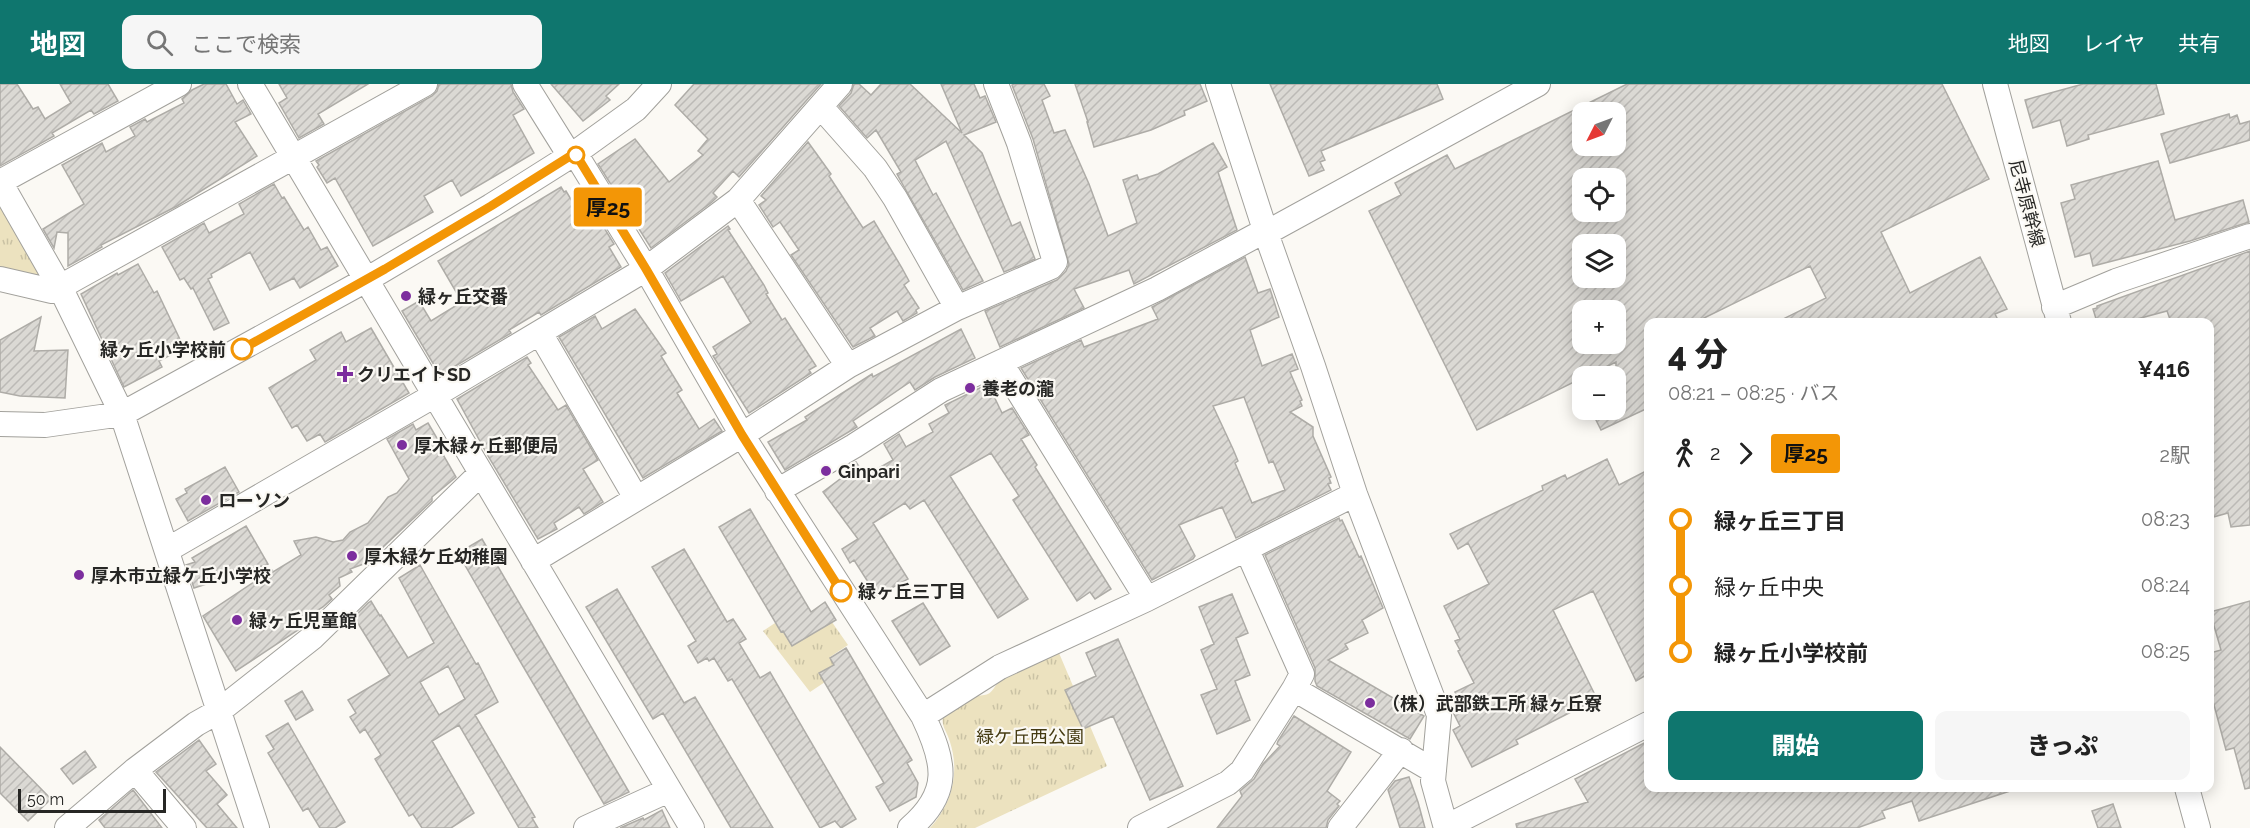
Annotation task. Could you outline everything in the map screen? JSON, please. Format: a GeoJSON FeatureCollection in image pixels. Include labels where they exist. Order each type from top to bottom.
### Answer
{"type":"FeatureCollection","features":[{"type":"Feature","properties":{"kind":"street"},"geometry":{"type":"LineString","coordinates":[[179,84],[0,182],[60,287],[122,414],[257,828]]}},
{"type":"Feature","properties":{"kind":"street"},"geometry":{"type":"LineString","coordinates":[[250,84],[692,828]]}},
{"type":"Feature","properties":{"kind":"street"},"geometry":{"type":"LineString","coordinates":[[0,279],[52,291],[425,84]]}},
{"type":"Feature","properties":{"kind":"street"},"geometry":{"type":"LineString","coordinates":[[525,84],[646,269],[742,435],[923,716],[936,743],[941,766],[941,784],[935,800],[924,816],[910,828]]}},
{"type":"Feature","properties":{"kind":"street"},"geometry":{"type":"LineString","coordinates":[[0,424],[45,425],[122,414],[366,280],[491,206],[572,154],[636,109],[659,84]]}},
{"type":"Feature","properties":{"kind":"street"},"geometry":{"type":"LineString","coordinates":[[167,550],[435,395],[646,269],[738,200],[840,84]]}},
{"type":"Feature","properties":{"kind":"street"},"geometry":{"type":"LineString","coordinates":[[533,561],[742,435],[848,366],[957,308],[1051,267],[1055,262],[1019,143],[996,84]]}},
{"type":"Feature","properties":{"kind":"street"},"geometry":{"type":"LineString","coordinates":[[1218,84],[1355,494],[1439,715],[1433,782],[1446,827],[1644,726]]}},
{"type":"Feature","properties":{"kind":"street"},"geometry":{"type":"LineString","coordinates":[[777,491],[854,446],[941,390],[1157,289],[1255,236],[1266,233],[1538,84]]}},
{"type":"Feature","properties":{"kind":"street","name":"尼寺原幹線"},"geometry":{"type":"LineString","coordinates":[[1995,84],[2056,315]]}},
{"type":"Feature","properties":{"kind":"street"},"geometry":{"type":"LineString","coordinates":[[821,107],[875,168],[895,198],[957,308]]}},
{"type":"Feature","properties":{"kind":"street"},"geometry":{"type":"LineString","coordinates":[[738,200],[848,366]]}},
{"type":"Feature","properties":{"kind":"street"},"geometry":{"type":"LineString","coordinates":[[2056,315],[2116,280],[2250,236]]}},
{"type":"Feature","properties":{"kind":"street"},"geometry":{"type":"LineString","coordinates":[[540,333],[636,498]]}},
{"type":"Feature","properties":{"kind":"street"},"geometry":{"type":"LineString","coordinates":[[1001,363],[1147,599]]}},
{"type":"Feature","properties":{"kind":"street"},"geometry":{"type":"LineString","coordinates":[[67,828],[135,770],[196,724],[219,711],[313,637],[482,473]]}},
{"type":"Feature","properties":{"kind":"street"},"geometry":{"type":"LineString","coordinates":[[923,716],[1000,667],[1147,599],[1355,494]]}},
{"type":"Feature","properties":{"kind":"street"},"geometry":{"type":"LineString","coordinates":[[1140,828],[1228,783],[1242,771],[1302,674],[1247,550]]}},
{"type":"Feature","properties":{"kind":"street"},"geometry":{"type":"LineString","coordinates":[[1294,689],[1434,771]]}},
{"type":"Feature","properties":{"kind":"street"},"geometry":{"type":"LineString","coordinates":[[1340,828],[1401,750]]}},
{"type":"Feature","properties":{"kind":"street"},"geometry":{"type":"LineString","coordinates":[[135,770],[184,828]]}},
{"type":"Feature","properties":{"kind":"street"},"geometry":{"type":"LineString","coordinates":[[586,828],[669,790]]}},
{"type":"Feature","properties":{"kind":"street"},"geometry":{"type":"LineString","coordinates":[[2188,792],[2198,828]]}},
{"type":"Feature","properties":{"kind":"green space"},"geometry":{"type":"Polygon","coordinates":[[[0,199],[45,277],[0,273],[0,199]]]}},
{"type":"Feature","properties":{"kind":"green space"},"geometry":{"type":"Polygon","coordinates":[[[827,615],[848,645],[830,657],[834,665],[820,675],[825,682],[810,692],[763,631],[775,623],[782,632],[798,623],[827,615]]]}},
{"type":"Feature","properties":{"kind":"green space","name":"緑ケ丘西公園"},"geometry":{"type":"Polygon","coordinates":[[[1059,653],[1107,766],[975,828],[930,828],[944,809],[954,777],[953,754],[943,716],[974,697],[990,693],[998,682],[1059,653]]]}},
{"type":"Feature","properties":{"kind":"building"},"geometry":{"type":"Polygon","coordinates":[[[0,84],[17,84],[33,109],[38,107],[45,119],[71,103],[60,84],[108,84],[118,101],[94,114],[91,110],[52,133],[54,136],[0,166],[0,84]]]}},
{"type":"Feature","properties":{"kind":"building"},"geometry":{"type":"Polygon","coordinates":[[[204,84],[226,84],[237,104],[243,100],[251,114],[235,122],[257,156],[177,206],[101,245],[102,247],[68,266],[68,233],[57,232],[54,248],[43,229],[84,204],[62,165],[102,143],[106,152],[135,136],[130,127],[145,119],[147,122],[184,103],[182,99],[192,90],[204,84]]]}},
{"type":"Feature","properties":{"kind":"building"},"geometry":{"type":"Polygon","coordinates":[[[279,84],[368,84],[318,114],[324,124],[299,138],[279,103],[287,98],[279,84]]]}},
{"type":"Feature","properties":{"kind":"building"},"geometry":{"type":"Polygon","coordinates":[[[439,84],[511,84],[513,92],[524,109],[513,115],[534,153],[461,196],[452,180],[424,196],[433,212],[373,246],[335,178],[327,183],[316,161],[432,96],[439,84]]]}},
{"type":"Feature","properties":{"kind":"building"},"geometry":{"type":"Polygon","coordinates":[[[551,84],[619,84],[606,96],[610,100],[583,121],[551,84]]]}},
{"type":"Feature","properties":{"kind":"building"},"geometry":{"type":"Polygon","coordinates":[[[694,84],[821,84],[739,177],[733,171],[713,193],[717,197],[712,202],[651,248],[598,164],[635,139],[669,182],[703,155],[698,151],[708,139],[675,105],[694,84]]]}},
{"type":"Feature","properties":{"kind":"building"},"geometry":{"type":"Polygon","coordinates":[[[854,84],[859,84],[871,95],[881,84],[910,84],[962,133],[941,84],[974,84],[980,98],[985,96],[996,122],[964,135],[982,153],[1012,226],[1020,222],[1035,259],[1004,272],[946,141],[915,160],[933,195],[936,193],[983,281],[963,290],[897,174],[901,172],[876,130],[867,138],[839,106],[851,93],[854,84]]]}},
{"type":"Feature","properties":{"kind":"building"},"geometry":{"type":"Polygon","coordinates":[[[1044,84],[1050,96],[1042,100],[1054,133],[1065,130],[1089,184],[1108,236],[1137,223],[1123,180],[1137,175],[1139,180],[1158,174],[1213,143],[1227,167],[1218,172],[1237,230],[1134,284],[1129,270],[1074,289],[1084,308],[1000,347],[985,311],[1057,280],[1069,264],[1033,139],[1012,85],[1044,84]]]}},
{"type":"Feature","properties":{"kind":"building"},"geometry":{"type":"Polygon","coordinates":[[[1075,84],[1200,84],[1207,101],[1184,111],[1185,115],[1151,130],[1094,147],[1075,84]]]}},
{"type":"Feature","properties":{"kind":"building"},"geometry":{"type":"Polygon","coordinates":[[[1270,84],[1437,84],[1443,99],[1321,151],[1325,160],[1320,162],[1324,170],[1309,176],[1270,84]]]}},
{"type":"Feature","properties":{"kind":"building"},"geometry":{"type":"Polygon","coordinates":[[[1627,84],[1942,84],[1989,179],[1881,232],[1910,293],[1980,257],[2007,309],[1995,314],[1997,318],[1785,318],[1826,298],[1810,266],[1704,318],[1644,318],[1644,410],[1626,418],[1626,366],[1616,366],[1616,362],[1608,366],[1572,366],[1572,383],[1477,430],[1369,211],[1401,195],[1395,183],[1447,155],[1455,169],[1572,111],[1572,156],[1626,156],[1626,102],[1591,102],[1627,84]]]}},
{"type":"Feature","properties":{"kind":"building"},"geometry":{"type":"Polygon","coordinates":[[[2083,84],[2156,84],[2164,114],[2088,135],[2089,139],[2067,146],[2060,120],[2033,128],[2025,100],[2083,84]]]}},
{"type":"Feature","properties":{"kind":"building"},"geometry":{"type":"Polygon","coordinates":[[[2229,114],[2230,118],[2237,115],[2240,124],[2250,121],[2250,140],[2170,163],[2161,134],[2229,114]]]}},
{"type":"Feature","properties":{"kind":"building"},"geometry":{"type":"Polygon","coordinates":[[[808,142],[831,174],[829,176],[863,228],[874,221],[909,281],[904,285],[919,308],[916,310],[917,313],[903,321],[897,311],[870,328],[875,336],[853,347],[791,255],[799,250],[780,222],[773,227],[759,205],[766,200],[761,196],[808,142]]]}},
{"type":"Feature","properties":{"kind":"building"},"geometry":{"type":"Polygon","coordinates":[[[2158,161],[2175,220],[2243,200],[2249,222],[2190,241],[2093,266],[2090,253],[2075,257],[2061,203],[2075,199],[2071,185],[2158,161]]]}},
{"type":"Feature","properties":{"kind":"building"},"geometry":{"type":"Polygon","coordinates":[[[274,184],[304,230],[308,227],[321,250],[327,247],[338,266],[300,288],[294,278],[270,290],[250,252],[211,274],[212,277],[208,279],[229,323],[214,330],[193,288],[191,289],[184,278],[180,280],[162,247],[204,223],[209,233],[244,214],[239,204],[274,184]]]}},
{"type":"Feature","properties":{"kind":"building"},"geometry":{"type":"Polygon","coordinates":[[[561,187],[564,192],[566,191],[588,228],[600,221],[614,244],[609,247],[621,267],[541,315],[539,312],[509,330],[511,333],[442,374],[436,364],[434,365],[402,311],[419,301],[431,321],[462,302],[438,261],[561,187]]]}},
{"type":"Feature","properties":{"kind":"building"},"geometry":{"type":"Polygon","coordinates":[[[728,226],[730,229],[728,230],[764,285],[768,293],[766,294],[782,320],[785,318],[816,366],[809,370],[811,373],[749,413],[713,356],[717,354],[713,347],[751,323],[723,276],[681,301],[665,273],[728,226]]]}},
{"type":"Feature","properties":{"kind":"building"},"geometry":{"type":"Polygon","coordinates":[[[2250,251],[2250,525],[2231,527],[2228,513],[2214,517],[2214,318],[2170,318],[2167,311],[2141,318],[2096,318],[2093,309],[2250,251]]]}},
{"type":"Feature","properties":{"kind":"building"},"geometry":{"type":"Polygon","coordinates":[[[1245,257],[1258,293],[1270,289],[1279,317],[1250,330],[1262,366],[1292,354],[1298,369],[1290,372],[1302,400],[1300,401],[1302,406],[1290,412],[1313,427],[1313,436],[1331,477],[1329,478],[1331,483],[1328,484],[1331,490],[1236,538],[1222,507],[1179,525],[1195,556],[1152,580],[1021,368],[1081,340],[1084,347],[1158,319],[1152,307],[1245,257]],[[1244,397],[1213,406],[1238,461],[1235,463],[1252,503],[1285,490],[1273,461],[1269,463],[1244,397]]]}},
{"type":"Feature","properties":{"kind":"building"},"geometry":{"type":"Polygon","coordinates":[[[138,264],[154,293],[157,291],[184,348],[159,361],[162,367],[124,387],[81,294],[117,273],[118,275],[138,264]]]}},
{"type":"Feature","properties":{"kind":"building"},"geometry":{"type":"Polygon","coordinates":[[[635,309],[666,353],[661,356],[682,390],[677,393],[699,429],[714,419],[722,431],[643,478],[559,337],[595,316],[602,329],[635,309]]]}},
{"type":"Feature","properties":{"kind":"building"},"geometry":{"type":"Polygon","coordinates":[[[41,317],[34,351],[68,350],[65,398],[20,396],[0,392],[0,340],[41,317]]]}},
{"type":"Feature","properties":{"kind":"building","name":"クリエイトSD"},"geometry":{"type":"Polygon","coordinates":[[[371,328],[409,393],[325,442],[320,434],[307,441],[297,425],[292,428],[269,388],[316,360],[310,350],[341,332],[346,342],[371,328]]]}},
{"type":"Feature","properties":{"kind":"building"},"geometry":{"type":"Polygon","coordinates":[[[961,329],[975,358],[935,377],[915,390],[910,382],[853,421],[857,427],[785,470],[768,442],[807,420],[805,417],[872,374],[873,377],[961,329]]]}},
{"type":"Feature","properties":{"kind":"building"},"geometry":{"type":"Polygon","coordinates":[[[527,357],[531,363],[528,365],[558,410],[566,405],[598,460],[583,469],[603,502],[584,514],[579,507],[554,523],[557,529],[538,539],[457,399],[527,357]]]}},
{"type":"Feature","properties":{"kind":"building"},"geometry":{"type":"Polygon","coordinates":[[[988,384],[1002,413],[1012,408],[1029,435],[1021,439],[1037,465],[1035,467],[1111,589],[1095,599],[1090,592],[1077,601],[1013,500],[1019,496],[991,453],[950,476],[1028,599],[998,618],[924,500],[910,509],[905,503],[873,523],[908,579],[877,596],[854,560],[850,563],[842,549],[858,539],[823,492],[844,476],[841,470],[856,462],[865,476],[893,460],[884,444],[899,434],[906,447],[933,432],[929,424],[949,413],[945,405],[988,384]]]}},
{"type":"Feature","properties":{"kind":"building"},"geometry":{"type":"Polygon","coordinates":[[[1596,420],[1622,420],[1601,430],[1596,420]]]}},
{"type":"Feature","properties":{"kind":"building"},"geometry":{"type":"Polygon","coordinates":[[[428,423],[456,477],[432,497],[432,501],[366,563],[350,569],[352,572],[339,578],[340,586],[329,595],[332,599],[298,622],[301,628],[236,671],[203,616],[272,570],[273,572],[301,555],[294,541],[316,537],[333,542],[343,540],[350,532],[368,523],[388,497],[397,493],[409,479],[387,439],[413,424],[416,430],[428,423]]]}},
{"type":"Feature","properties":{"kind":"building"},"geometry":{"type":"Polygon","coordinates":[[[1607,459],[1619,485],[1644,472],[1644,676],[1636,681],[1593,591],[1553,610],[1597,699],[1516,740],[1518,744],[1472,767],[1453,730],[1460,726],[1453,712],[1463,707],[1455,692],[1474,683],[1458,651],[1460,650],[1455,641],[1460,639],[1444,606],[1489,584],[1468,543],[1458,549],[1450,534],[1543,490],[1542,486],[1565,475],[1567,479],[1607,459]]]}},
{"type":"Feature","properties":{"kind":"building"},"geometry":{"type":"Polygon","coordinates":[[[225,467],[239,492],[188,521],[176,499],[187,493],[185,489],[225,467]]]}},
{"type":"Feature","properties":{"kind":"building"},"geometry":{"type":"Polygon","coordinates":[[[750,509],[811,612],[825,602],[836,620],[792,646],[783,631],[781,632],[719,527],[750,509]]]}},
{"type":"Feature","properties":{"kind":"building"},"geometry":{"type":"Polygon","coordinates":[[[1339,518],[1359,557],[1361,556],[1383,608],[1362,620],[1368,633],[1345,644],[1348,649],[1328,660],[1424,716],[1410,739],[1317,686],[1315,668],[1265,555],[1339,518]]]}},
{"type":"Feature","properties":{"kind":"building"},"geometry":{"type":"Polygon","coordinates":[[[246,526],[268,564],[194,588],[186,565],[195,562],[192,558],[246,526]]]}},
{"type":"Feature","properties":{"kind":"building"},"geometry":{"type":"Polygon","coordinates":[[[482,539],[629,792],[604,804],[517,656],[458,553],[482,539]]]}},
{"type":"Feature","properties":{"kind":"building"},"geometry":{"type":"Polygon","coordinates":[[[684,549],[727,622],[733,619],[746,639],[739,643],[760,678],[770,672],[856,819],[841,828],[835,821],[820,828],[732,679],[728,681],[714,658],[709,661],[707,658],[698,663],[688,646],[696,641],[652,567],[684,549]]]}},
{"type":"Feature","properties":{"kind":"building"},"geometry":{"type":"Polygon","coordinates":[[[420,565],[476,664],[478,663],[498,702],[475,715],[535,817],[532,818],[538,828],[519,828],[459,725],[432,741],[474,813],[451,828],[422,828],[413,814],[409,816],[375,759],[381,755],[365,729],[360,733],[350,717],[356,713],[348,700],[390,675],[354,617],[368,603],[371,601],[408,658],[434,643],[399,578],[420,565]],[[448,666],[420,682],[439,715],[465,699],[448,666]]]}},
{"type":"Feature","properties":{"kind":"building"},"geometry":{"type":"Polygon","coordinates":[[[617,589],[684,703],[695,697],[773,828],[731,828],[663,713],[653,719],[586,607],[617,589]]]}},
{"type":"Feature","properties":{"kind":"building"},"geometry":{"type":"Polygon","coordinates":[[[1232,594],[1248,633],[1236,638],[1250,675],[1235,681],[1250,720],[1217,734],[1201,695],[1217,689],[1201,650],[1214,644],[1199,607],[1232,594]]]}},
{"type":"Feature","properties":{"kind":"building"},"geometry":{"type":"Polygon","coordinates":[[[2250,601],[2250,788],[2245,789],[2234,748],[2226,750],[2214,705],[2214,652],[2221,650],[2214,626],[2214,611],[2250,601]]]}},
{"type":"Feature","properties":{"kind":"building"},"geometry":{"type":"Polygon","coordinates":[[[923,603],[950,646],[920,665],[892,621],[923,603]]]}},
{"type":"Feature","properties":{"kind":"building"},"geometry":{"type":"Polygon","coordinates":[[[1118,639],[1183,786],[1150,800],[1113,716],[1083,729],[1065,690],[1096,676],[1086,653],[1118,639]]]}},
{"type":"Feature","properties":{"kind":"building"},"geometry":{"type":"Polygon","coordinates":[[[846,648],[912,760],[907,763],[918,783],[916,797],[890,811],[876,787],[884,783],[819,673],[834,665],[830,658],[846,648]]]}},
{"type":"Feature","properties":{"kind":"building"},"geometry":{"type":"Polygon","coordinates":[[[302,691],[313,710],[296,720],[285,701],[302,691]]]}},
{"type":"Feature","properties":{"kind":"building"},"geometry":{"type":"Polygon","coordinates":[[[1294,716],[1351,752],[1327,791],[1340,801],[1337,804],[1339,806],[1328,820],[1326,828],[1217,828],[1242,796],[1240,791],[1254,779],[1263,764],[1280,746],[1277,744],[1278,741],[1294,716]]]}},
{"type":"Feature","properties":{"kind":"building"},"geometry":{"type":"Polygon","coordinates":[[[288,723],[345,822],[335,828],[320,828],[308,808],[303,811],[268,753],[274,749],[266,736],[288,723]]]}},
{"type":"Feature","properties":{"kind":"building"},"geometry":{"type":"Polygon","coordinates":[[[199,740],[216,764],[206,771],[227,795],[217,804],[237,828],[207,828],[156,772],[199,740]]]}},
{"type":"Feature","properties":{"kind":"building"},"geometry":{"type":"Polygon","coordinates":[[[1644,743],[1644,792],[2007,792],[1919,821],[1912,801],[1882,811],[1885,818],[1857,828],[1517,828],[1516,824],[1588,802],[1575,779],[1644,743]]]}},
{"type":"Feature","properties":{"kind":"building"},"geometry":{"type":"Polygon","coordinates":[[[0,747],[51,799],[28,821],[0,793],[0,747]]]}},
{"type":"Feature","properties":{"kind":"building"},"geometry":{"type":"Polygon","coordinates":[[[85,751],[96,767],[73,784],[61,769],[85,751]]]}},
{"type":"Feature","properties":{"kind":"building"},"geometry":{"type":"Polygon","coordinates":[[[1409,777],[1425,828],[1400,828],[1388,790],[1395,781],[1409,777]]]}},
{"type":"Feature","properties":{"kind":"building"},"geometry":{"type":"Polygon","coordinates":[[[133,790],[162,828],[105,828],[99,820],[133,790]]]}},
{"type":"Feature","properties":{"kind":"building"},"geometry":{"type":"Polygon","coordinates":[[[2113,804],[2121,828],[2098,828],[2092,811],[2113,804]]]}},
{"type":"Feature","properties":{"kind":"building"},"geometry":{"type":"Polygon","coordinates":[[[662,810],[670,828],[620,828],[643,818],[644,820],[662,810]]]}},
{"type":"Feature","properties":{"kind":"bus line","name":"厚25"},"geometry":{"type":"LineString","coordinates":[[242,349],[385,269],[575,153],[646,269],[742,435],[841,591]]}},
{"type":"Feature","properties":{"kind":"place","name":"緑ヶ丘交番"},"geometry":{"type":"Point","coordinates":[406,296]}},
{"type":"Feature","properties":{"kind":"place","name":"緑ヶ丘小学校前"},"geometry":{"type":"Point","coordinates":[242,349]}},
{"type":"Feature","properties":{"kind":"place","name":"クリエイトSD"},"geometry":{"type":"Point","coordinates":[345,374]}},
{"type":"Feature","properties":{"kind":"place","name":"養老の瀧"},"geometry":{"type":"Point","coordinates":[970,388]}},
{"type":"Feature","properties":{"kind":"place","name":"厚木緑ヶ丘郵便局"},"geometry":{"type":"Point","coordinates":[402,445]}},
{"type":"Feature","properties":{"kind":"place","name":"Ginpari"},"geometry":{"type":"Point","coordinates":[826,471]}},
{"type":"Feature","properties":{"kind":"place","name":"ローソン"},"geometry":{"type":"Point","coordinates":[206,500]}},
{"type":"Feature","properties":{"kind":"place","name":"厚木緑ケ丘幼稚園"},"geometry":{"type":"Point","coordinates":[352,556]}},
{"type":"Feature","properties":{"kind":"place","name":"厚木市立緑ケ丘小学校"},"geometry":{"type":"Point","coordinates":[79,575]}},
{"type":"Feature","properties":{"kind":"place","name":"緑ヶ丘三丁目"},"geometry":{"type":"Point","coordinates":[841,591]}},
{"type":"Feature","properties":{"kind":"place","name":"緑ヶ丘児童館"},"geometry":{"type":"Point","coordinates":[237,620]}},
{"type":"Feature","properties":{"kind":"place","name":"（株）武部鉄工所 緑ヶ丘寮"},"geometry":{"type":"Point","coordinates":[1370,703]}}]}
